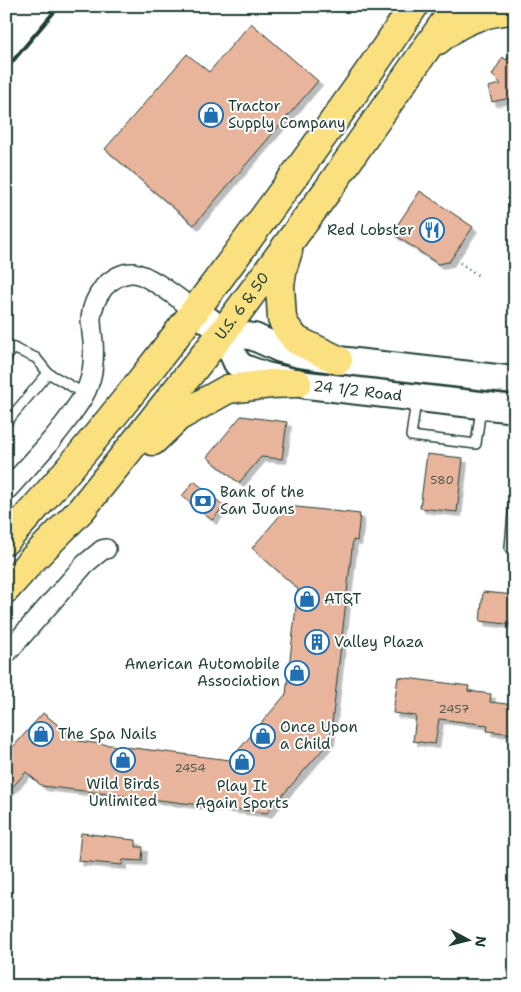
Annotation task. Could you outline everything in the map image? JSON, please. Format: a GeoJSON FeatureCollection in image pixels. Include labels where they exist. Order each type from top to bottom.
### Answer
{"type":"FeatureCollection","features":[{"type":"Feature","properties":{"kind":"highway"},"geometry":{"type":"LineString","coordinates":[[6,540],[110,420],[196,311],[374,66],[414,6]]}},
{"type":"Feature","properties":{"kind":"highway","name":"U.S. 6 & 50"},"geometry":{"type":"LineString","coordinates":[[6,589],[80,510],[223,332],[327,191],[456,6]]}},
{"type":"Feature","properties":{"kind":"highway"},"geometry":{"type":"LineString","coordinates":[[420,59],[442,36],[462,23],[482,15],[515,10]]}},
{"type":"Feature","properties":{"kind":"highway"},"geometry":{"type":"LineString","coordinates":[[292,237],[283,267],[280,286],[282,319],[296,340],[338,360]]}},
{"type":"Feature","properties":{"kind":"highway"},"geometry":{"type":"LineString","coordinates":[[80,510],[108,494],[159,435],[178,417],[228,389],[297,383]]}},
{"type":"Feature","properties":{"kind":"highway"},"geometry":{"type":"LineString","coordinates":[[6,556],[26,518]]}},
{"type":"Feature","properties":{"kind":"main road","name":"24 1/2 Road"},"geometry":{"type":"LineString","coordinates":[[196,311],[223,332],[237,363],[244,368],[266,376],[297,383],[515,410]]}},
{"type":"Feature","properties":{"kind":"main road","name":"24 1/2 Road"},"geometry":{"type":"LineString","coordinates":[[223,332],[254,337],[281,349],[299,354],[515,380]]}},
{"type":"Feature","properties":{"kind":"street"},"geometry":{"type":"LineString","coordinates":[[6,491],[62,429],[85,394],[93,365],[94,353],[91,316],[96,299],[110,282],[127,274],[136,274],[156,283],[196,311]]}},
{"type":"Feature","properties":{"kind":"street"},"geometry":{"type":"LineString","coordinates":[[6,654],[85,564],[102,550],[106,549]]}},
{"type":"Feature","properties":{"kind":"lane"},"geometry":{"type":"LineString","coordinates":[[6,358],[10,347],[36,358],[48,373],[85,394]]}},
{"type":"Feature","properties":{"kind":"lane"},"geometry":{"type":"LineString","coordinates":[[6,423],[48,373]]}},
{"type":"Feature","properties":{"kind":"lane"},"geometry":{"type":"LineString","coordinates":[[416,398],[411,436],[476,444],[481,405]]}},
{"type":"Feature","properties":{"kind":"lane"},"geometry":{"type":"LineString","coordinates":[[515,490],[513,548],[515,558]]}},
{"type":"Feature","properties":{"kind":"path"},"geometry":{"type":"LineString","coordinates":[[460,263],[479,276]]}},
{"type":"Feature","properties":{"kind":"building","name":"Tractor Supply Company"},"geometry":{"type":"Polygon","coordinates":[[[251,23],[318,81],[194,225],[105,149],[187,54],[209,72],[251,23]]]}},
{"type":"Feature","properties":{"kind":"building"},"geometry":{"type":"Polygon","coordinates":[[[515,47],[515,98],[492,102],[488,87],[501,84],[492,75],[503,57],[506,60],[515,47]]]}},
{"type":"Feature","properties":{"kind":"building","name":"Red Lobster"},"geometry":{"type":"Polygon","coordinates":[[[420,191],[473,227],[449,262],[438,264],[392,233],[420,191]]]}},
{"type":"Feature","properties":{"kind":"building"},"geometry":{"type":"Polygon","coordinates":[[[241,416],[287,422],[282,459],[261,457],[239,483],[207,457],[241,416]]]}},
{"type":"Feature","properties":{"kind":"building"},"geometry":{"type":"Polygon","coordinates":[[[427,454],[463,458],[457,512],[420,508],[427,454]]]}},
{"type":"Feature","properties":{"kind":"building"},"geometry":{"type":"Polygon","coordinates":[[[194,481],[224,506],[212,520],[182,496],[194,481]]]}},
{"type":"Feature","properties":{"kind":"building","name":"Valley Plaza"},"geometry":{"type":"Polygon","coordinates":[[[288,506],[360,514],[357,541],[353,540],[330,741],[267,813],[42,786],[26,772],[6,794],[6,755],[43,713],[78,741],[230,760],[286,694],[298,589],[252,548],[288,506]]]}},
{"type":"Feature","properties":{"kind":"building"},"geometry":{"type":"Polygon","coordinates":[[[483,592],[515,595],[515,625],[480,621],[483,592]]]}},
{"type":"Feature","properties":{"kind":"building"},"geometry":{"type":"Polygon","coordinates":[[[398,677],[469,686],[468,691],[491,694],[490,702],[515,705],[515,734],[487,731],[488,725],[439,719],[435,744],[413,741],[416,716],[393,713],[398,677]]]}},
{"type":"Feature","properties":{"kind":"building"},"geometry":{"type":"Polygon","coordinates":[[[81,833],[136,840],[136,847],[143,847],[142,861],[123,860],[122,865],[78,861],[81,833]]]}},
{"type":"Feature","properties":{"kind":"railway"},"geometry":{"type":"LineString","coordinates":[[6,69],[59,6]]}},
{"type":"Feature","properties":{"kind":"place","name":"Tractor Supply Company"},"geometry":{"type":"Point","coordinates":[211,115]}},
{"type":"Feature","properties":{"kind":"place","name":"Red Lobster"},"geometry":{"type":"Point","coordinates":[432,230]}},
{"type":"Feature","properties":{"kind":"place","name":"Bank of the San Juans"},"geometry":{"type":"Point","coordinates":[203,501]}},
{"type":"Feature","properties":{"kind":"place","name":"AT&T"},"geometry":{"type":"Point","coordinates":[307,599]}},
{"type":"Feature","properties":{"kind":"place","name":"Valley Plaza"},"geometry":{"type":"Point","coordinates":[317,642]}},
{"type":"Feature","properties":{"kind":"place","name":"American Automobile Association"},"geometry":{"type":"Point","coordinates":[297,673]}},
{"type":"Feature","properties":{"kind":"place","name":"The Spa Nails"},"geometry":{"type":"Point","coordinates":[41,734]}},
{"type":"Feature","properties":{"kind":"place","name":"Once Upon a Child"},"geometry":{"type":"Point","coordinates":[263,736]}},
{"type":"Feature","properties":{"kind":"place","name":"Wild Birds Unlimited"},"geometry":{"type":"Point","coordinates":[123,760]}},
{"type":"Feature","properties":{"kind":"place","name":"Play It Again Sports"},"geometry":{"type":"Point","coordinates":[242,762]}}]}
